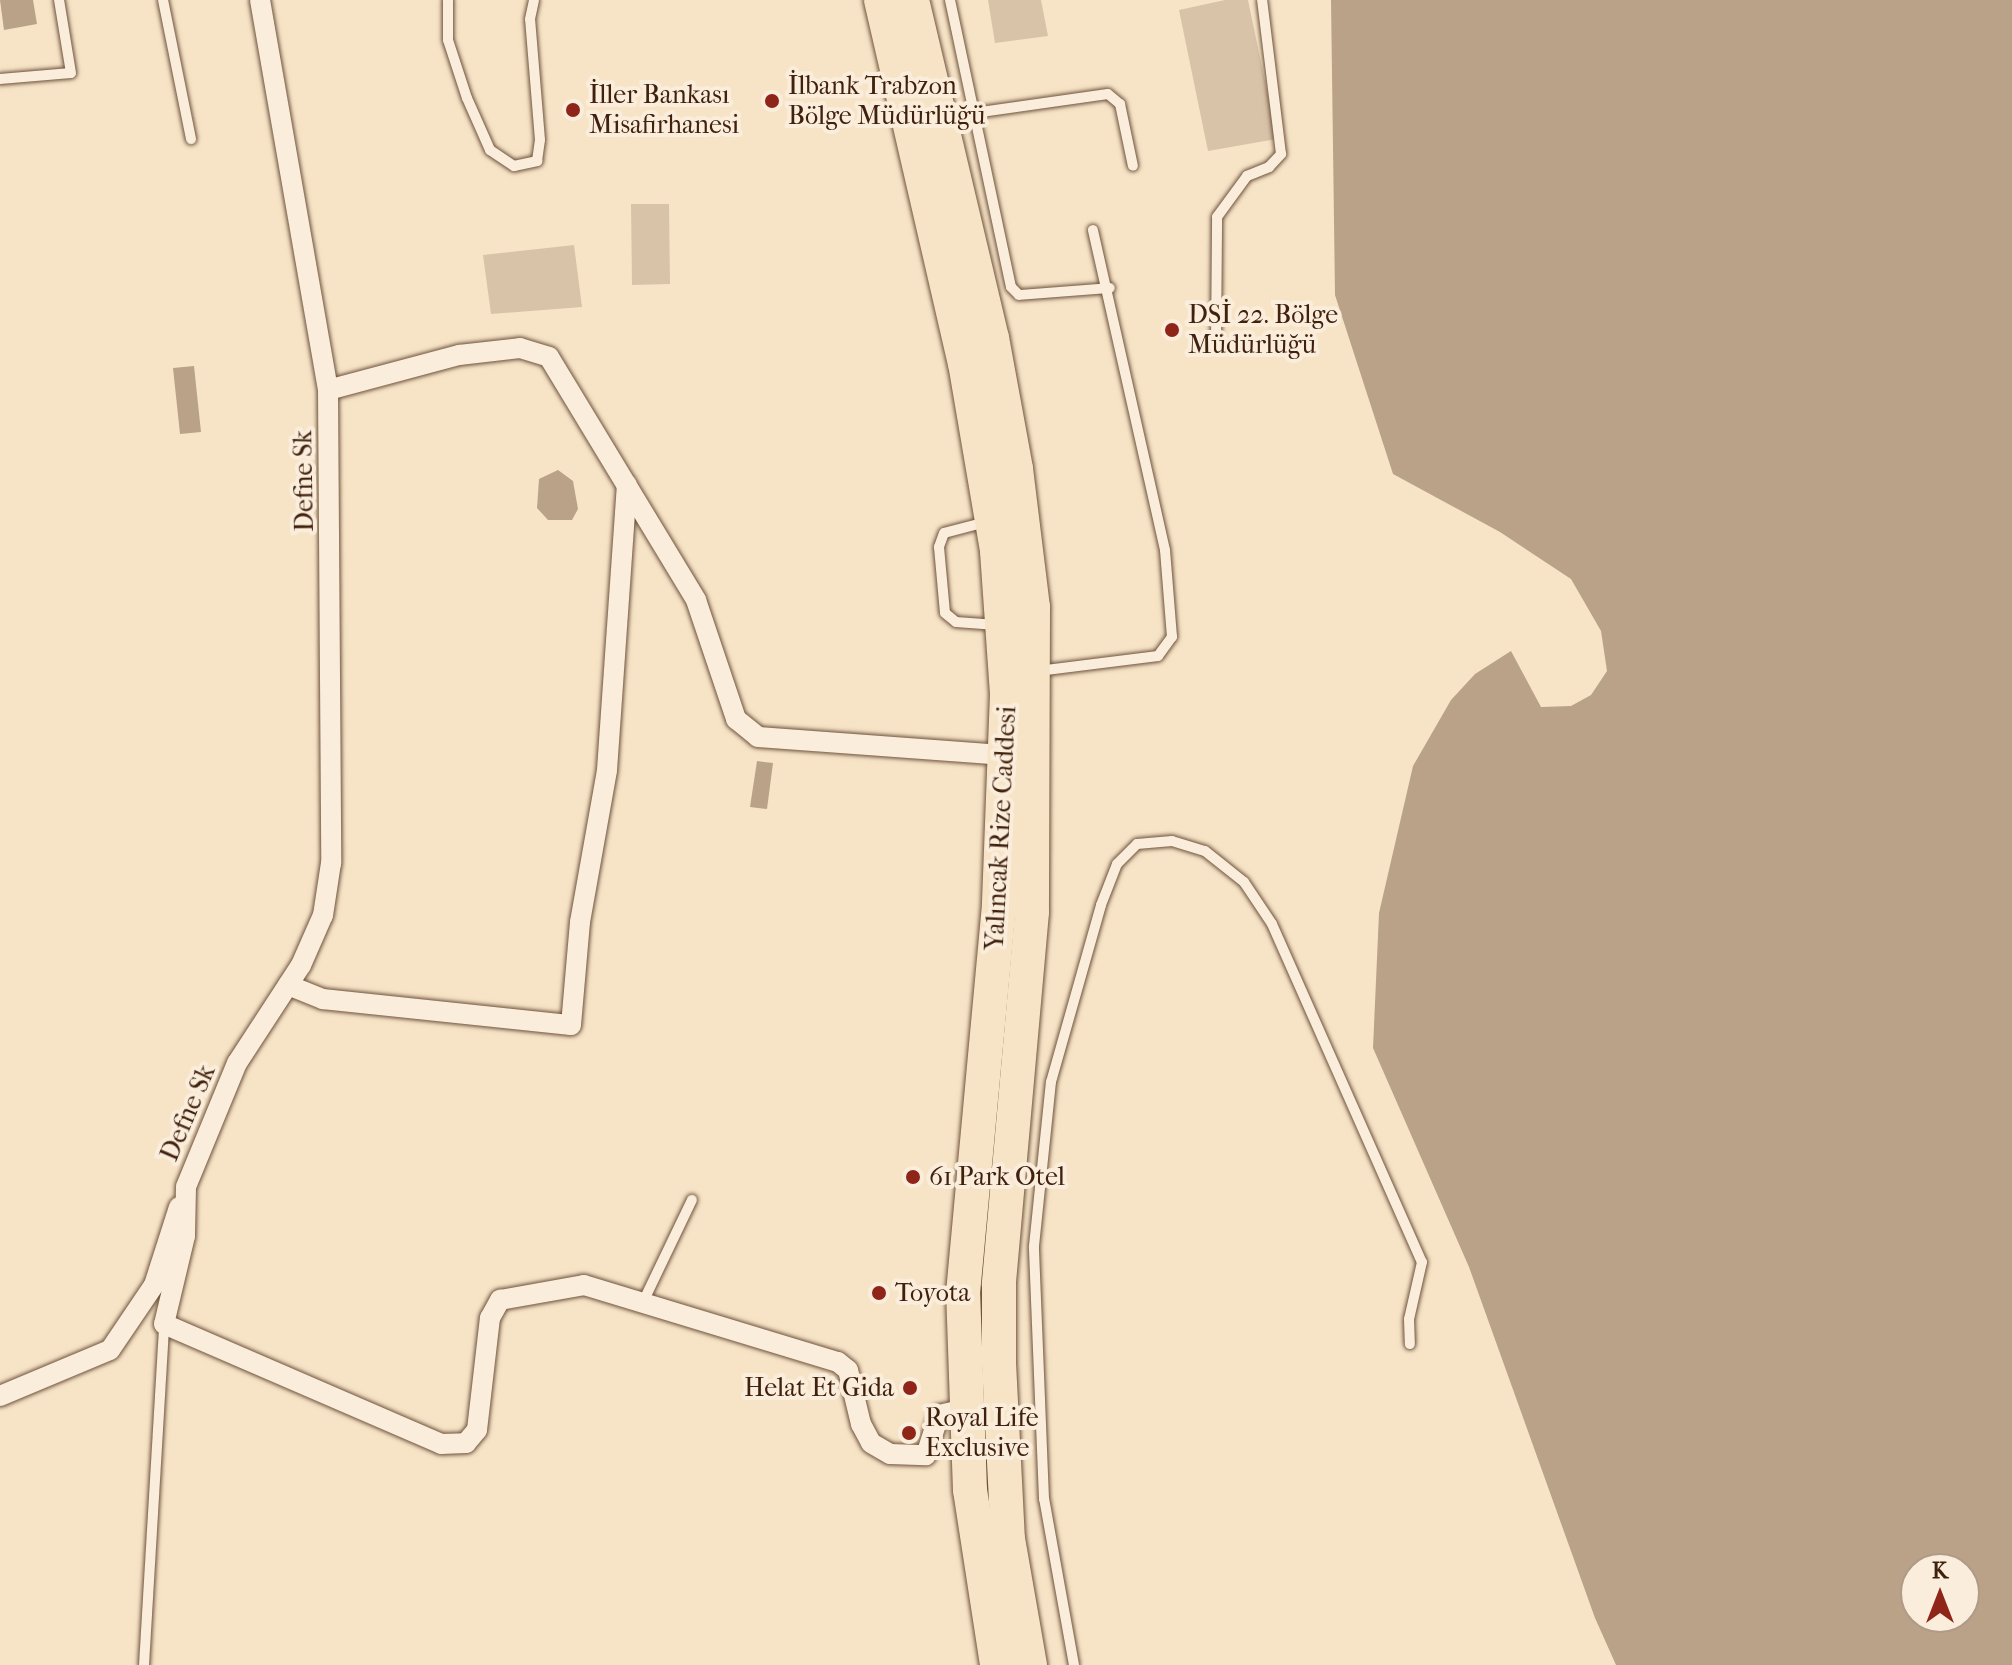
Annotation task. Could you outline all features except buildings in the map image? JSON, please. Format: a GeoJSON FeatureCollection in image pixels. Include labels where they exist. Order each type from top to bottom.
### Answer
{"type":"FeatureCollection","features":[{"type":"Feature","properties":{"kind":"highway","name":"Yalıncak Rize Caddesi"},"geometry":{"type":"LineString","coordinates":[[881,0],[965,363],[992,520],[1002,625],[1005,755],[999,905],[963,1290],[964,1409],[997,1665]]}},
{"type":"Feature","properties":{"kind":"highway","name":"Yalıncak Rize Caddesi"},"geometry":{"type":"LineString","coordinates":[[912,0],[1013,454],[1033,607],[1036,671],[1032,912],[999,1285],[999,1363],[1008,1539],[1030,1665]]}},
{"type":"Feature","properties":{"kind":"street","name":"Defne Sk"},"geometry":{"type":"LineString","coordinates":[[164,1324],[185,1236],[186,1187],[237,1063],[288,985],[323,915],[331,863],[328,390],[260,0]]}},
{"type":"Feature","properties":{"kind":"street"},"geometry":{"type":"LineString","coordinates":[[328,390],[459,355],[536,351],[549,357],[566,380],[696,600],[736,719],[758,737],[1005,755]]}},
{"type":"Feature","properties":{"kind":"street"},"geometry":{"type":"LineString","coordinates":[[288,985],[323,999],[571,1025],[580,922],[607,770],[627,485]]}},
{"type":"Feature","properties":{"kind":"street"},"geometry":{"type":"LineString","coordinates":[[0,1396],[110,1350],[154,1285],[186,1187]]}},
{"type":"Feature","properties":{"kind":"street"},"geometry":{"type":"LineString","coordinates":[[164,1324],[441,1444],[460,1445],[477,1430],[490,1318],[500,1300],[584,1285],[644,1300],[838,1362],[848,1370],[861,1424],[871,1443],[890,1454],[926,1455],[939,1415],[964,1409]]}},
{"type":"Feature","properties":{"kind":"lane"},"geometry":{"type":"LineString","coordinates":[[0,79],[71,73],[59,0]]}},
{"type":"Feature","properties":{"kind":"lane"},"geometry":{"type":"LineString","coordinates":[[163,0],[191,139]]}},
{"type":"Feature","properties":{"kind":"lane"},"geometry":{"type":"LineString","coordinates":[[448,0],[448,40],[467,98],[490,150],[514,166],[537,161],[540,140],[530,19],[534,0]]}},
{"type":"Feature","properties":{"kind":"lane"},"geometry":{"type":"LineString","coordinates":[[950,0],[1014,291],[1110,288]]}},
{"type":"Feature","properties":{"kind":"lane"},"geometry":{"type":"LineString","coordinates":[[1216,342],[1213,235],[1221,205],[1247,176],[1269,167],[1281,154],[1262,0]]}},
{"type":"Feature","properties":{"kind":"lane"},"geometry":{"type":"LineString","coordinates":[[974,113],[1108,94],[1120,104],[1133,166]]}},
{"type":"Feature","properties":{"kind":"lane"},"geometry":{"type":"LineString","coordinates":[[1036,671],[1158,656],[1172,637],[1165,550],[1110,288],[1093,230]]}},
{"type":"Feature","properties":{"kind":"lane"},"geometry":{"type":"LineString","coordinates":[[992,520],[944,533],[939,547],[945,613],[956,622],[1002,625]]}},
{"type":"Feature","properties":{"kind":"lane"},"geometry":{"type":"LineString","coordinates":[[1074,1665],[1044,1499],[1034,1246],[1051,1082],[1101,905],[1123,853],[1137,844],[1172,841],[1205,851],[1244,882],[1272,924],[1422,1262],[1409,1319],[1410,1344]]}},
{"type":"Feature","properties":{"kind":"lane"},"geometry":{"type":"LineString","coordinates":[[644,1300],[692,1200]]}},
{"type":"Feature","properties":{"kind":"lane"},"geometry":{"type":"LineString","coordinates":[[144,1665],[164,1324]]}},
{"type":"Feature","properties":{"kind":"shaded area"},"geometry":{"type":"Polygon","coordinates":[[[0,0],[33,0],[37,24],[4,30],[0,0]]]}},
{"type":"Feature","properties":{"kind":"shaded area"},"geometry":{"type":"Polygon","coordinates":[[[988,0],[1041,0],[1048,36],[995,43],[988,0]]]}},
{"type":"Feature","properties":{"kind":"shaded area"},"geometry":{"type":"Polygon","coordinates":[[[1225,0],[1248,0],[1277,139],[1208,151],[1179,10],[1225,0]]]}},
{"type":"Feature","properties":{"kind":"shaded area"},"geometry":{"type":"Polygon","coordinates":[[[1331,0],[2012,0],[2012,1665],[1616,1665],[1595,1618],[1469,1267],[1373,1048],[1379,913],[1413,766],[1451,700],[1475,674],[1511,651],[1541,707],[1571,706],[1591,695],[1607,671],[1601,631],[1571,579],[1500,532],[1393,474],[1335,295],[1331,0]]]}},
{"type":"Feature","properties":{"kind":"shaded area"},"geometry":{"type":"Polygon","coordinates":[[[631,204],[669,204],[670,284],[632,285],[631,204]]]}},
{"type":"Feature","properties":{"kind":"shaded area"},"geometry":{"type":"Polygon","coordinates":[[[574,245],[582,307],[491,314],[483,255],[574,245]]]}},
{"type":"Feature","properties":{"kind":"shaded area"},"geometry":{"type":"Polygon","coordinates":[[[194,366],[201,432],[180,434],[173,368],[194,366]]]}},
{"type":"Feature","properties":{"kind":"shaded area"},"geometry":{"type":"Polygon","coordinates":[[[558,470],[573,481],[578,509],[572,520],[548,520],[537,508],[539,479],[558,470]]]}},
{"type":"Feature","properties":{"kind":"shaded area"},"geometry":{"type":"Polygon","coordinates":[[[757,761],[773,763],[767,809],[750,807],[757,761]]]}},
{"type":"Feature","properties":{"kind":"place","name":"İlbank Trabzon Bölge Müdürlüğü"},"geometry":{"type":"Point","coordinates":[772,101]}},
{"type":"Feature","properties":{"kind":"place","name":"İller Bankası Misafirhanesi"},"geometry":{"type":"Point","coordinates":[573,110]}},
{"type":"Feature","properties":{"kind":"place","name":"DSİ 22. Bölge Müdürlüğü"},"geometry":{"type":"Point","coordinates":[1172,330]}},
{"type":"Feature","properties":{"kind":"place","name":"61 Park Otel"},"geometry":{"type":"Point","coordinates":[913,1177]}},
{"type":"Feature","properties":{"kind":"place","name":"Toyota"},"geometry":{"type":"Point","coordinates":[879,1293]}},
{"type":"Feature","properties":{"kind":"place","name":"Helat Et Gida"},"geometry":{"type":"Point","coordinates":[910,1388]}},
{"type":"Feature","properties":{"kind":"place","name":"Royal Life Exclusive"},"geometry":{"type":"Point","coordinates":[909,1433]}}]}
